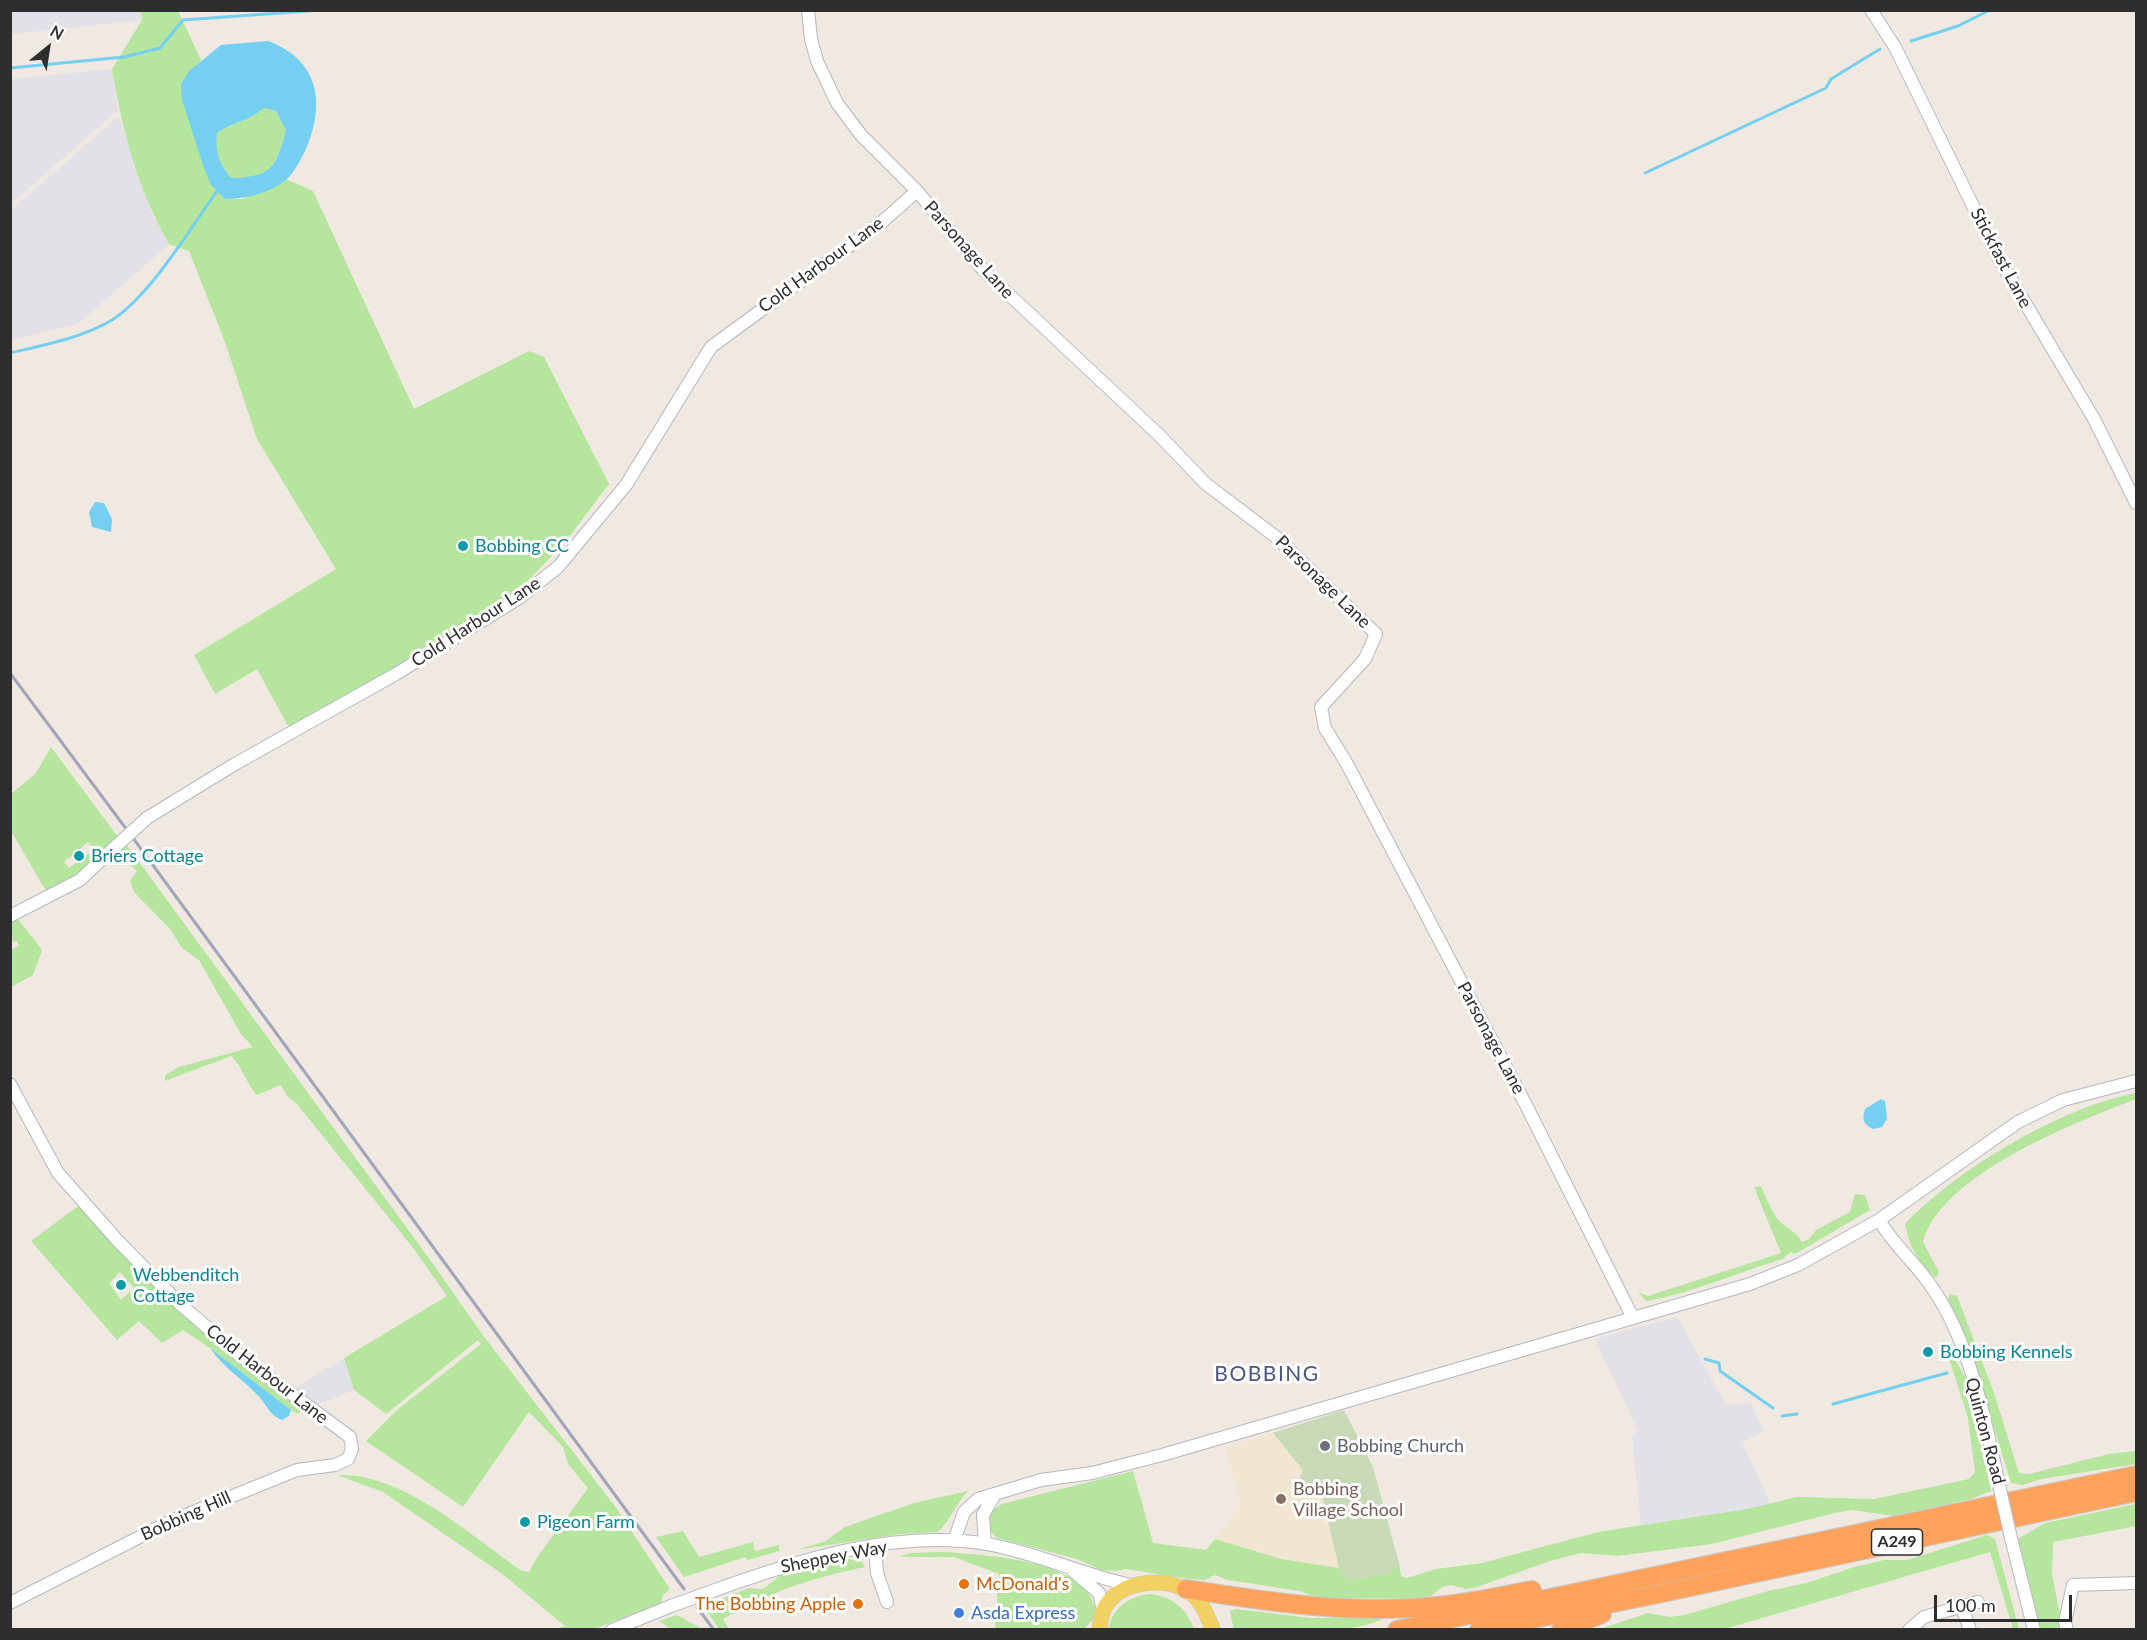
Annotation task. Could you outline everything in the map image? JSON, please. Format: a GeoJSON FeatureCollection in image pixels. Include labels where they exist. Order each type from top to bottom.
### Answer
{"type":"FeatureCollection","features":[{"type":"Feature","properties":{"kind":"highway","name":"A249"},"geometry":{"type":"LineString","coordinates":[[1396,1629],[2136,1475]]}},
{"type":"Feature","properties":{"kind":"highway","name":"A249"},"geometry":{"type":"LineString","coordinates":[[1479,1629],[1658,1594],[2136,1491]]}},
{"type":"Feature","properties":{"kind":"highway"},"geometry":{"type":"LineString","coordinates":[[1186,1589],[1280,1603],[1326,1607],[1437,1606],[1621,1575],[1661,1575]]}},
{"type":"Feature","properties":{"kind":"highway"},"geometry":{"type":"LineString","coordinates":[[1560,1629],[1658,1594]]}},
{"type":"Feature","properties":{"kind":"main road"},"geometry":{"type":"LineString","coordinates":[[1099,1629],[1103,1611],[1115,1596],[1135,1586],[1161,1582],[1186,1589],[1198,1600],[1213,1629]]}},
{"type":"Feature","properties":{"kind":"street","name":"Parsonage Lane"},"geometry":{"type":"LineString","coordinates":[[808,10],[811,39],[817,62],[837,103],[874,149],[917,192],[985,272],[1159,435],[1206,483],[1276,537],[1376,634],[1365,659],[1322,707],[1325,728],[1347,764],[1527,1107],[1634,1318]]}},
{"type":"Feature","properties":{"kind":"street","name":"Stickfast Lane"},"geometry":{"type":"LineString","coordinates":[[1871,10],[1895,47],[1998,259],[2094,419],[2136,503]]}},
{"type":"Feature","properties":{"kind":"street","name":"Cold Harbour Lane"},"geometry":{"type":"LineString","coordinates":[[10,916],[80,880],[147,818],[235,764],[396,674],[519,598],[558,567],[626,485],[711,347],[882,222],[917,192]]}},
{"type":"Feature","properties":{"kind":"street"},"geometry":{"type":"LineString","coordinates":[[954,1541],[964,1512],[978,1499],[1041,1480],[1092,1473],[1162,1455],[1750,1284],[1798,1265],[1879,1220],[2018,1122],[2063,1100],[2136,1082]]}},
{"type":"Feature","properties":{"kind":"street","name":"Cold Harbour Lane"},"geometry":{"type":"LineString","coordinates":[[10,1084],[58,1173],[118,1241],[180,1304],[239,1355],[350,1437]]}},
{"type":"Feature","properties":{"kind":"street","name":"Quinton Road"},"geometry":{"type":"LineString","coordinates":[[1879,1220],[1888,1237],[1935,1290],[1952,1324],[1980,1404],[2019,1579],[2034,1629]]}},
{"type":"Feature","properties":{"kind":"street","name":"Bobbing Hill"},"geometry":{"type":"LineString","coordinates":[[10,1603],[171,1521],[297,1470],[335,1465],[348,1459],[352,1449],[350,1437]]}},
{"type":"Feature","properties":{"kind":"street"},"geometry":{"type":"LineString","coordinates":[[985,1544],[983,1515],[996,1494]]}},
{"type":"Feature","properties":{"kind":"street","name":"Sheppey Way"},"geometry":{"type":"LineString","coordinates":[[612,1629],[779,1566],[875,1546],[954,1541],[985,1544],[1064,1564],[1110,1581],[1135,1586]]}},
{"type":"Feature","properties":{"kind":"street"},"geometry":{"type":"LineString","coordinates":[[875,1546],[877,1573],[887,1602]]}},
{"type":"Feature","properties":{"kind":"street","name":"Sheppey Way"},"geometry":{"type":"LineString","coordinates":[[1064,1564],[1099,1593],[1103,1611]]}},
{"type":"Feature","properties":{"kind":"street"},"geometry":{"type":"LineString","coordinates":[[2067,1629],[2065,1622],[2073,1585],[2136,1583]]}},
{"type":"Feature","properties":{"kind":"street"},"geometry":{"type":"LineString","coordinates":[[1909,1629],[1924,1617],[1978,1602]]}},
{"type":"Feature","properties":{"kind":"street"},"geometry":{"type":"LineString","coordinates":[[1962,1607],[1970,1629]]}},
{"type":"Feature","properties":{"kind":"shaded area"},"geometry":{"type":"Polygon","coordinates":[[[10,11],[141,11],[142,20],[11,34],[10,11]]]}},
{"type":"Feature","properties":{"kind":"shaded area"},"geometry":{"type":"Polygon","coordinates":[[[112,69],[118,110],[11,204],[11,79],[112,69]]]}},
{"type":"Feature","properties":{"kind":"shaded area"},"geometry":{"type":"Polygon","coordinates":[[[119,116],[152,214],[169,244],[79,323],[11,340],[10,211],[119,116]]]}},
{"type":"Feature","properties":{"kind":"shaded area"},"geometry":{"type":"Polygon","coordinates":[[[1677,1317],[1726,1405],[1750,1402],[1764,1431],[1742,1442],[1771,1505],[1641,1526],[1632,1435],[1638,1431],[1595,1339],[1677,1317]]]}},
{"type":"Feature","properties":{"kind":"shaded area"},"geometry":{"type":"Polygon","coordinates":[[[344,1358],[354,1390],[313,1406],[291,1391],[344,1358]]]}},
{"type":"Feature","properties":{"kind":"shaded area","name":"Bobbing Village School"},"geometry":{"type":"Polygon","coordinates":[[[1273,1433],[1303,1470],[1320,1485],[1339,1568],[1281,1559],[1215,1539],[1241,1505],[1225,1447],[1273,1433]]]}},
{"type":"Feature","properties":{"kind":"green space"},"geometry":{"type":"Polygon","coordinates":[[[141,11],[178,11],[201,60],[181,84],[211,185],[226,199],[242,199],[286,179],[313,191],[414,409],[529,351],[544,357],[609,484],[566,541],[515,594],[470,619],[395,670],[289,728],[257,669],[215,694],[194,655],[336,569],[257,439],[225,342],[189,251],[169,244],[140,181],[126,137],[112,69],[142,20],[141,11]]]}},
{"type":"Feature","properties":{"kind":"green space"},"geometry":{"type":"Polygon","coordinates":[[[264,108],[276,111],[286,130],[275,162],[264,172],[231,178],[219,157],[217,133],[253,116],[264,108]]]}},
{"type":"Feature","properties":{"kind":"green space"},"geometry":{"type":"Polygon","coordinates":[[[51,747],[118,837],[78,875],[47,893],[11,831],[10,795],[36,773],[51,747]],[[88,842],[64,862],[69,868],[91,852],[89,849],[92,847],[88,842]]]}},
{"type":"Feature","properties":{"kind":"green space"},"geometry":{"type":"Polygon","coordinates":[[[126,844],[482,1334],[614,1505],[670,1589],[663,1595],[661,1603],[594,1629],[556,1629],[565,1626],[501,1573],[383,1492],[337,1475],[361,1477],[386,1484],[410,1495],[458,1524],[522,1571],[529,1572],[538,1556],[588,1488],[568,1464],[563,1447],[529,1412],[463,1507],[366,1441],[397,1410],[481,1344],[478,1340],[386,1414],[354,1390],[344,1358],[447,1296],[414,1249],[296,1103],[287,1096],[281,1085],[257,1095],[231,1056],[165,1081],[165,1075],[179,1067],[253,1047],[241,1034],[199,960],[182,948],[170,929],[134,892],[130,881],[137,871],[121,856],[112,864],[106,862],[126,844]]]}},
{"type":"Feature","properties":{"kind":"green space"},"geometry":{"type":"Polygon","coordinates":[[[18,919],[42,950],[33,975],[11,987],[11,950],[19,946],[17,941],[13,942],[11,922],[18,919]]]}},
{"type":"Feature","properties":{"kind":"green space"},"geometry":{"type":"Polygon","coordinates":[[[2136,1093],[2136,1099],[2047,1137],[1982,1173],[1955,1195],[1935,1218],[1923,1242],[1939,1272],[1936,1278],[1919,1260],[1909,1240],[1905,1224],[1952,1182],[2012,1143],[2044,1126],[2107,1100],[2136,1093]]]}},
{"type":"Feature","properties":{"kind":"green space"},"geometry":{"type":"Polygon","coordinates":[[[1761,1186],[1778,1220],[1802,1242],[1809,1239],[1816,1230],[1850,1212],[1855,1194],[1865,1195],[1870,1210],[1795,1254],[1790,1252],[1783,1259],[1698,1288],[1646,1301],[1638,1292],[1648,1296],[1781,1253],[1754,1187],[1761,1186]]]}},
{"type":"Feature","properties":{"kind":"green space"},"geometry":{"type":"Polygon","coordinates":[[[81,1204],[165,1295],[306,1409],[297,1414],[183,1330],[162,1343],[139,1321],[117,1340],[31,1241],[81,1204]],[[120,1272],[109,1283],[121,1300],[134,1288],[120,1272]]]}},
{"type":"Feature","properties":{"kind":"green space"},"geometry":{"type":"Polygon","coordinates":[[[1950,1294],[1957,1296],[1993,1390],[2019,1473],[2029,1474],[2109,1454],[2136,1451],[2136,1464],[2041,1479],[2023,1485],[2011,1483],[1972,1357],[1948,1300],[1950,1294]]]}},
{"type":"Feature","properties":{"kind":"green space"},"geometry":{"type":"Polygon","coordinates":[[[1943,1339],[1968,1382],[1991,1491],[1971,1499],[1894,1516],[1852,1510],[1712,1544],[1617,1556],[1581,1553],[1550,1561],[1477,1587],[1466,1589],[1451,1585],[1442,1587],[1431,1596],[1418,1599],[1316,1598],[1300,1591],[1228,1580],[1215,1575],[1205,1580],[1126,1569],[1101,1570],[1077,1559],[997,1538],[989,1530],[988,1513],[1002,1504],[1133,1471],[1153,1543],[1206,1550],[1215,1539],[1281,1559],[1339,1568],[1349,1581],[1389,1573],[1399,1563],[1401,1576],[1407,1578],[1436,1569],[1482,1563],[1598,1532],[1747,1509],[1797,1497],[1874,1499],[1969,1479],[1975,1472],[1968,1418],[1943,1339]]]}},
{"type":"Feature","properties":{"kind":"green space","name":"BOBBING"},"geometry":{"type":"Polygon","coordinates":[[[1344,1410],[1373,1467],[1399,1563],[1389,1573],[1349,1581],[1339,1568],[1320,1486],[1295,1492],[1303,1470],[1273,1433],[1344,1410]]]}},
{"type":"Feature","properties":{"kind":"green space"},"geometry":{"type":"Polygon","coordinates":[[[968,1491],[938,1532],[900,1534],[796,1550],[826,1541],[845,1527],[914,1503],[968,1491]]]}},
{"type":"Feature","properties":{"kind":"green space"},"geometry":{"type":"Polygon","coordinates":[[[2136,1504],[2136,1526],[2053,1542],[2052,1575],[2063,1629],[2039,1629],[2016,1540],[2045,1523],[2136,1504]]]}},
{"type":"Feature","properties":{"kind":"green space"},"geometry":{"type":"Polygon","coordinates":[[[683,1531],[699,1557],[753,1542],[755,1551],[779,1545],[779,1551],[748,1560],[745,1557],[684,1577],[656,1537],[683,1531]]]}},
{"type":"Feature","properties":{"kind":"green space"},"geometry":{"type":"Polygon","coordinates":[[[1987,1535],[1995,1539],[2019,1629],[2013,1629],[1990,1552],[1724,1629],[1600,1629],[1648,1613],[1670,1617],[1684,1615],[1768,1591],[1803,1584],[1854,1567],[1884,1560],[1907,1560],[1987,1535]]]}},
{"type":"Feature","properties":{"kind":"green space"},"geometry":{"type":"Polygon","coordinates":[[[943,1552],[1009,1559],[1058,1571],[1077,1582],[1091,1597],[1096,1616],[1084,1629],[995,1629],[999,1574],[954,1557],[899,1557],[910,1553],[943,1552]]]}},
{"type":"Feature","properties":{"kind":"green space"},"geometry":{"type":"Polygon","coordinates":[[[844,1558],[862,1562],[865,1567],[808,1581],[775,1593],[723,1619],[729,1629],[719,1629],[705,1608],[718,1600],[749,1588],[763,1589],[781,1575],[844,1558]]]}},
{"type":"Feature","properties":{"kind":"green space"},"geometry":{"type":"Polygon","coordinates":[[[1149,1594],[1165,1597],[1177,1604],[1187,1615],[1194,1629],[1108,1629],[1114,1615],[1122,1605],[1134,1598],[1149,1594]]]}},
{"type":"Feature","properties":{"kind":"green space"},"geometry":{"type":"Polygon","coordinates":[[[1236,1609],[1310,1618],[1383,1618],[1371,1624],[1334,1629],[1234,1630],[1230,1611],[1236,1609]]]}},
{"type":"Feature","properties":{"kind":"green space"},"geometry":{"type":"Polygon","coordinates":[[[677,1615],[702,1629],[671,1629],[659,1621],[677,1615]]]}},
{"type":"Feature","properties":{"kind":"water"},"geometry":{"type":"Polygon","coordinates":[[[268,41],[285,49],[308,71],[314,85],[316,100],[316,115],[312,132],[295,170],[286,180],[265,192],[233,199],[225,199],[211,185],[182,100],[181,84],[189,71],[221,45],[268,41]],[[264,108],[253,116],[217,133],[219,157],[231,178],[264,172],[275,161],[286,130],[276,111],[264,108]]]}},
{"type":"Feature","properties":{"kind":"water"},"geometry":{"type":"Polygon","coordinates":[[[95,502],[104,503],[112,519],[111,532],[92,527],[89,512],[95,502]]]}},
{"type":"Feature","properties":{"kind":"water"},"geometry":{"type":"Polygon","coordinates":[[[1881,1099],[1885,1101],[1887,1119],[1882,1127],[1873,1129],[1864,1121],[1865,1109],[1881,1099]]]}},
{"type":"Feature","properties":{"kind":"water"},"geometry":{"type":"Polygon","coordinates":[[[210,1348],[291,1410],[289,1416],[282,1420],[275,1416],[256,1393],[210,1348]]]}},
{"type":"Feature","properties":{"kind":"waterway"},"geometry":{"type":"LineString","coordinates":[[10,68],[124,57],[160,48],[183,20],[322,10]]}},
{"type":"Feature","properties":{"kind":"waterway"},"geometry":{"type":"LineString","coordinates":[[1911,41],[1958,26],[1990,10]]}},
{"type":"Feature","properties":{"kind":"waterway"},"geometry":{"type":"LineString","coordinates":[[1645,173],[1826,88],[1831,79],[1880,49]]}},
{"type":"Feature","properties":{"kind":"waterway"},"geometry":{"type":"LineString","coordinates":[[10,353],[88,332],[112,320],[141,295],[155,279],[217,191]]}},
{"type":"Feature","properties":{"kind":"waterway"},"geometry":{"type":"LineString","coordinates":[[1705,1359],[1719,1363],[1720,1371],[1773,1408]]}},
{"type":"Feature","properties":{"kind":"waterway"},"geometry":{"type":"LineString","coordinates":[[1833,1404],[1947,1373]]}},
{"type":"Feature","properties":{"kind":"waterway"},"geometry":{"type":"LineString","coordinates":[[1782,1416],[1797,1414]]}},
{"type":"Feature","properties":{"kind":"railway"},"geometry":{"type":"LineString","coordinates":[[10,673],[127,830]]}},
{"type":"Feature","properties":{"kind":"railway"},"geometry":{"type":"LineString","coordinates":[[133,838],[684,1589]]}},
{"type":"Feature","properties":{"kind":"railway"},"geometry":{"type":"LineString","coordinates":[[697,1607],[714,1630]]}},
{"type":"Feature","properties":{"kind":"place","name":"Bobbing CC"},"geometry":{"type":"Point","coordinates":[463,546]}},
{"type":"Feature","properties":{"kind":"place","name":"Briers Cottage"},"geometry":{"type":"Point","coordinates":[79,856]}},
{"type":"Feature","properties":{"kind":"place","name":"Webbenditch Cottage"},"geometry":{"type":"Point","coordinates":[121,1285]}},
{"type":"Feature","properties":{"kind":"place","name":"Bobbing Kennels"},"geometry":{"type":"Point","coordinates":[1928,1352]}},
{"type":"Feature","properties":{"kind":"place","name":"Bobbing Church"},"geometry":{"type":"Point","coordinates":[1325,1446]}},
{"type":"Feature","properties":{"kind":"place","name":"Bobbing Village School"},"geometry":{"type":"Point","coordinates":[1281,1499]}},
{"type":"Feature","properties":{"kind":"place","name":"Pigeon Farm"},"geometry":{"type":"Point","coordinates":[525,1522]}},
{"type":"Feature","properties":{"kind":"place","name":"McDonald's"},"geometry":{"type":"Point","coordinates":[964,1584]}},
{"type":"Feature","properties":{"kind":"place","name":"The Bobbing Apple"},"geometry":{"type":"Point","coordinates":[858,1604]}},
{"type":"Feature","properties":{"kind":"place","name":"Asda Express"},"geometry":{"type":"Point","coordinates":[959,1613]}},
{"type":"Feature","properties":{"kind":"district","name":"BOBBING"},"geometry":{"type":"Point","coordinates":[1267,1374]}}]}
